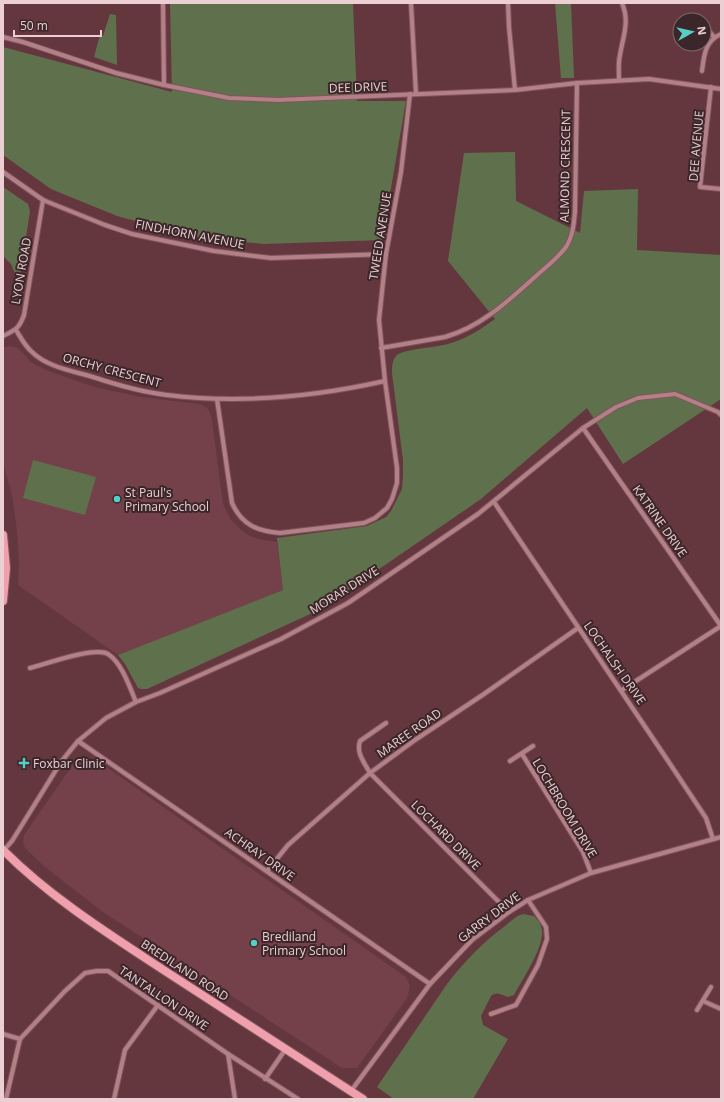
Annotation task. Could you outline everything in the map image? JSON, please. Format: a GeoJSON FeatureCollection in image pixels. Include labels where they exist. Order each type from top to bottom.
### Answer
{"type":"FeatureCollection","features":[{"type":"Feature","properties":{"kind":"street"},"geometry":{"type":"LineString","coordinates":[[163,3],[164,86]]}},
{"type":"Feature","properties":{"kind":"street"},"geometry":{"type":"LineString","coordinates":[[411,3],[416,94]]}},
{"type":"Feature","properties":{"kind":"street"},"geometry":{"type":"LineString","coordinates":[[508,3],[515,90]]}},
{"type":"Feature","properties":{"kind":"street"},"geometry":{"type":"LineString","coordinates":[[619,80],[619,56],[625,34],[626,21],[622,3]]}},
{"type":"Feature","properties":{"kind":"street"},"geometry":{"type":"LineString","coordinates":[[702,71],[706,48],[710,40],[721,34]]}},
{"type":"Feature","properties":{"kind":"street","name":"DEE DRIVE"},"geometry":{"type":"LineString","coordinates":[[3,36],[116,73],[164,86],[229,98],[278,100],[515,90],[577,83],[649,79],[721,89]]}},
{"type":"Feature","properties":{"kind":"street","name":"ALMOND CRESCENT"},"geometry":{"type":"LineString","coordinates":[[381,348],[445,337],[475,325],[489,316],[523,287],[567,246],[574,228],[577,83]]}},
{"type":"Feature","properties":{"kind":"street","name":"DEE AVENUE"},"geometry":{"type":"LineString","coordinates":[[711,87],[700,187],[721,189]]}},
{"type":"Feature","properties":{"kind":"street","name":"TWEED AVENUE"},"geometry":{"type":"LineString","coordinates":[[217,399],[232,503],[242,519],[250,525],[268,532],[280,533],[364,523],[375,518],[387,508],[395,492],[397,484],[397,468],[385,381],[379,320],[386,254],[401,172],[410,94]]}},
{"type":"Feature","properties":{"kind":"street","name":"FINDHORN AVENUE"},"geometry":{"type":"LineString","coordinates":[[3,172],[43,200],[105,225],[132,234],[214,251],[271,258],[386,254]]}},
{"type":"Feature","properties":{"kind":"street","name":"LYON ROAD"},"geometry":{"type":"LineString","coordinates":[[16,330],[24,315],[43,200]]}},
{"type":"Feature","properties":{"kind":"street"},"geometry":{"type":"LineString","coordinates":[[3,336],[16,330]]}},
{"type":"Feature","properties":{"kind":"street","name":"ORCHY CRESCENT"},"geometry":{"type":"LineString","coordinates":[[16,330],[31,351],[45,362],[114,384],[167,395],[217,399],[264,399],[317,394],[385,381]]}},
{"type":"Feature","properties":{"kind":"street","name":"MORAR DRIVE"},"geometry":{"type":"LineString","coordinates":[[3,850],[12,841],[61,762],[78,741],[106,718],[136,702],[281,640],[348,603],[478,514],[583,428],[616,407],[638,398],[675,394],[721,415]]}},
{"type":"Feature","properties":{"kind":"street","name":"KATRINE DRIVE"},"geometry":{"type":"LineString","coordinates":[[583,428],[721,626]]}},
{"type":"Feature","properties":{"kind":"street","name":"LOCHALSH DRIVE"},"geometry":{"type":"LineString","coordinates":[[494,502],[578,628],[622,690],[706,818],[713,839]]}},
{"type":"Feature","properties":{"kind":"street"},"geometry":{"type":"LineString","coordinates":[[3,535],[6,568],[3,601]]}},
{"type":"Feature","properties":{"kind":"street"},"geometry":{"type":"LineString","coordinates":[[622,690],[721,626]]}},
{"type":"Feature","properties":{"kind":"street","name":"MAREE ROAD"},"geometry":{"type":"LineString","coordinates":[[267,871],[288,845],[370,773],[415,740],[578,628]]}},
{"type":"Feature","properties":{"kind":"street"},"geometry":{"type":"LineString","coordinates":[[30,668],[88,652],[104,652],[118,664],[136,702]]}},
{"type":"Feature","properties":{"kind":"street","name":"LOCHARD DRIVE"},"geometry":{"type":"LineString","coordinates":[[386,723],[360,741],[358,753],[370,773],[509,912]]}},
{"type":"Feature","properties":{"kind":"street","name":"ACHRAY DRIVE"},"geometry":{"type":"LineString","coordinates":[[78,741],[430,984]]}},
{"type":"Feature","properties":{"kind":"street","name":"LOCHBROOM DRIVE"},"geometry":{"type":"LineString","coordinates":[[510,761],[533,746]]}},
{"type":"Feature","properties":{"kind":"street","name":"LOCHBROOM DRIVE"},"geometry":{"type":"LineString","coordinates":[[522,754],[583,852],[591,873]]}},
{"type":"Feature","properties":{"kind":"street","name":"GARRY DRIVE"},"geometry":{"type":"LineString","coordinates":[[351,1092],[430,984],[472,940],[509,912],[528,900],[591,873],[721,837]]}},
{"type":"Feature","properties":{"kind":"street","name":"BREDILAND ROAD"},"geometry":{"type":"LineString","coordinates":[[3,850],[28,874],[66,905],[285,1050],[363,1099]]}},
{"type":"Feature","properties":{"kind":"street"},"geometry":{"type":"LineString","coordinates":[[491,1014],[516,1005],[538,965],[547,939],[546,927],[528,900]]}},
{"type":"Feature","properties":{"kind":"street","name":"TANTALLON DRIVE"},"geometry":{"type":"LineString","coordinates":[[20,1039],[85,973],[97,971],[108,972],[265,1079],[298,1099]]}},
{"type":"Feature","properties":{"kind":"street"},"geometry":{"type":"LineString","coordinates":[[697,1010],[711,987]]}},
{"type":"Feature","properties":{"kind":"street"},"geometry":{"type":"LineString","coordinates":[[703,1001],[721,1009]]}},
{"type":"Feature","properties":{"kind":"street"},"geometry":{"type":"LineString","coordinates":[[114,1099],[125,1050],[158,1005]]}},
{"type":"Feature","properties":{"kind":"street"},"geometry":{"type":"LineString","coordinates":[[3,1034],[20,1039],[6,1099]]}},
{"type":"Feature","properties":{"kind":"street"},"geometry":{"type":"LineString","coordinates":[[265,1079],[285,1050]]}},
{"type":"Feature","properties":{"kind":"street"},"geometry":{"type":"LineString","coordinates":[[228,1054],[235,1099]]}},
{"type":"Feature","properties":{"kind":"shaded area","name":"St Paul's Primary School"},"geometry":{"type":"Polygon","coordinates":[[[10,346],[18,348],[32,363],[46,370],[94,387],[141,397],[199,404],[207,408],[212,420],[223,504],[231,520],[241,530],[250,536],[259,539],[277,542],[283,590],[118,655],[18,585],[19,563],[17,531],[12,495],[3,462],[3,348],[10,346]]]}},
{"type":"Feature","properties":{"kind":"shaded area","name":"Brediland Primary School"},"geometry":{"type":"Polygon","coordinates":[[[84,758],[99,762],[406,977],[410,986],[407,998],[357,1068],[342,1068],[103,912],[45,867],[25,848],[23,843],[24,835],[74,763],[84,758]]]}},
{"type":"Feature","properties":{"kind":"green space"},"geometry":{"type":"Polygon","coordinates":[[[170,3],[353,3],[357,101],[406,101],[382,240],[264,244],[195,237],[117,216],[51,189],[3,155],[3,47],[172,92],[170,3]]]}},
{"type":"Feature","properties":{"kind":"green space"},"geometry":{"type":"Polygon","coordinates":[[[555,3],[571,3],[574,78],[561,78],[555,3]]]}},
{"type":"Feature","properties":{"kind":"green space"},"geometry":{"type":"Polygon","coordinates":[[[110,14],[116,15],[117,65],[94,57],[100,35],[103,36],[110,14]]]}},
{"type":"Feature","properties":{"kind":"green space"},"geometry":{"type":"Polygon","coordinates":[[[515,152],[516,201],[580,233],[584,191],[638,189],[637,250],[721,255],[721,399],[623,464],[587,408],[481,499],[321,609],[147,689],[138,688],[125,664],[118,655],[283,590],[277,538],[367,526],[386,517],[391,511],[402,489],[403,476],[403,460],[392,373],[394,359],[397,355],[407,351],[443,345],[461,340],[495,319],[448,261],[464,153],[515,152]]]}},
{"type":"Feature","properties":{"kind":"green space"},"geometry":{"type":"Polygon","coordinates":[[[3,187],[28,204],[30,211],[19,283],[11,264],[3,256],[3,187]]]}},
{"type":"Feature","properties":{"kind":"green space"},"geometry":{"type":"Polygon","coordinates":[[[33,460],[96,477],[85,515],[23,498],[33,460]]]}},
{"type":"Feature","properties":{"kind":"green space"},"geometry":{"type":"Polygon","coordinates":[[[523,914],[534,916],[540,924],[542,932],[539,947],[527,973],[514,995],[508,997],[495,994],[491,996],[481,1016],[483,1025],[508,1039],[473,1099],[394,1099],[377,1087],[447,984],[460,968],[489,939],[518,916],[523,914]]]}},
{"type":"Feature","properties":{"kind":"place","name":"St Paul's Primary School"},"geometry":{"type":"Point","coordinates":[117,499]}},
{"type":"Feature","properties":{"kind":"place","name":"Foxbar Clinic"},"geometry":{"type":"Point","coordinates":[24,763]}},
{"type":"Feature","properties":{"kind":"place","name":"Brediland Primary School"},"geometry":{"type":"Point","coordinates":[254,943]}}]}
